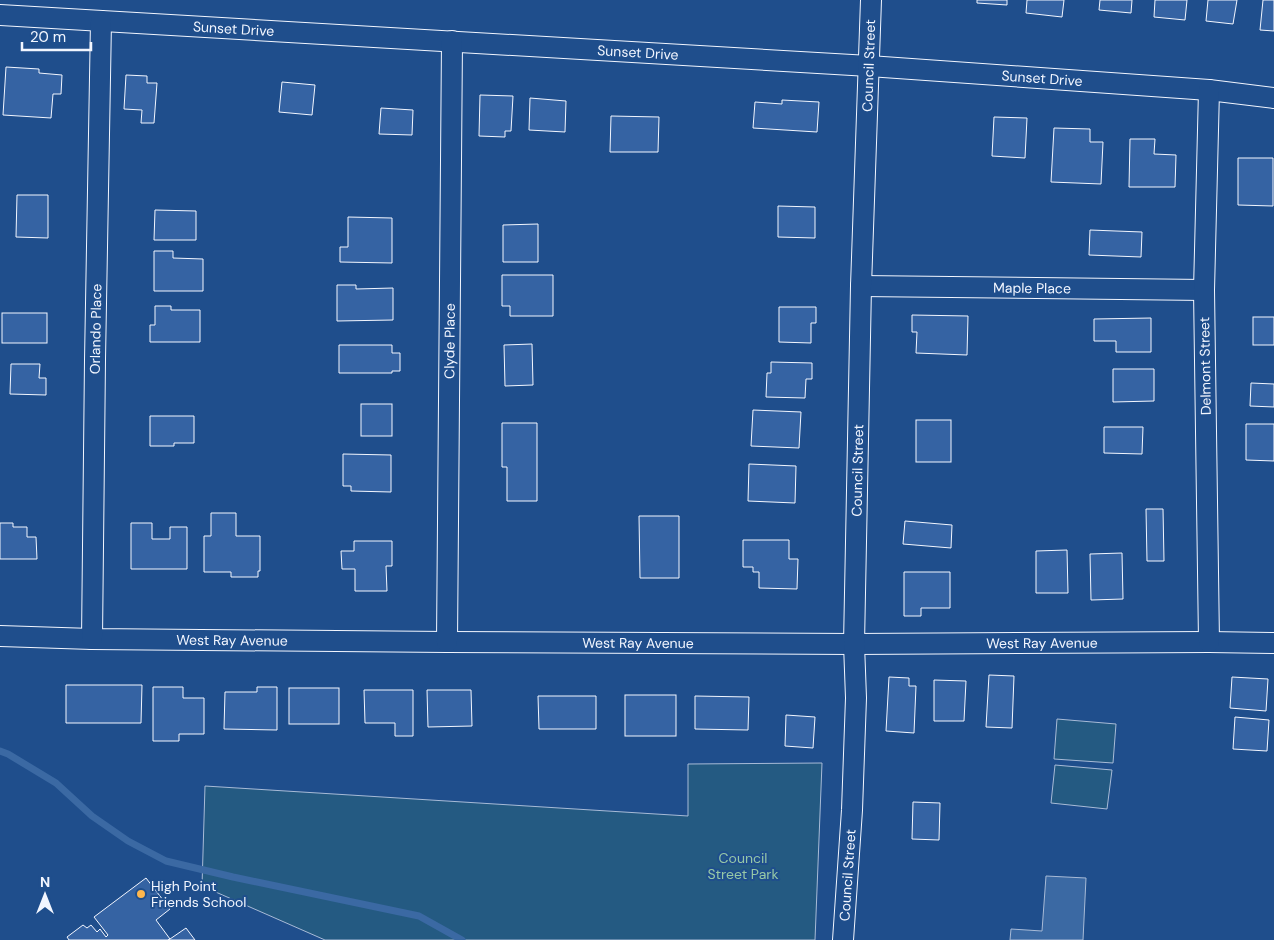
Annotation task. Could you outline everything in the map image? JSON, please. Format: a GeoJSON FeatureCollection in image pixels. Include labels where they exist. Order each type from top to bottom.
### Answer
{"type":"FeatureCollection","features":[{"type":"Feature","properties":{"kind":"street","name":"Council Street"},"geometry":{"type":"LineString","coordinates":[[843,940],[856,698],[854,644],[861,286],[871,0]]}},
{"type":"Feature","properties":{"kind":"street","name":"Sunset Drive"},"geometry":{"type":"LineString","coordinates":[[0,15],[869,66],[1209,90],[1274,98]]}},
{"type":"Feature","properties":{"kind":"street","name":"Orlando Place"},"geometry":{"type":"LineString","coordinates":[[92,639],[101,21]]}},
{"type":"Feature","properties":{"kind":"street","name":"Clyde Place"},"geometry":{"type":"LineString","coordinates":[[447,642],[452,41]]}},
{"type":"Feature","properties":{"kind":"street","name":"Delmont Street"},"geometry":{"type":"LineString","coordinates":[[1209,90],[1204,290],[1209,642]]}},
{"type":"Feature","properties":{"kind":"street","name":"Maple Place"},"geometry":{"type":"LineString","coordinates":[[861,286],[1204,290]]}},
{"type":"Feature","properties":{"kind":"street","name":"West Ray Avenue"},"geometry":{"type":"LineString","coordinates":[[0,636],[92,639],[447,642],[854,644],[1209,642],[1274,644]]}},
{"type":"Feature","properties":{"kind":"green space"},"geometry":{"type":"Polygon","coordinates":[[[1057,719],[1116,724],[1113,763],[1054,759],[1057,719]]]}},
{"type":"Feature","properties":{"kind":"green space","name":"Council Street Park"},"geometry":{"type":"Polygon","coordinates":[[[822,763],[815,940],[325,940],[202,886],[205,786],[688,816],[688,764],[822,763]]]}},
{"type":"Feature","properties":{"kind":"green space"},"geometry":{"type":"Polygon","coordinates":[[[1055,765],[1112,770],[1107,809],[1051,803],[1055,765]]]}},
{"type":"Feature","properties":{"kind":"shaded area"},"geometry":{"type":"Polygon","coordinates":[[[1046,876],[1086,878],[1083,940],[1010,940],[1011,929],[1042,931],[1046,876]]]}},
{"type":"Feature","properties":{"kind":"building"},"geometry":{"type":"Polygon","coordinates":[[[977,0],[1007,0],[1007,5],[977,3],[977,0]]]}},
{"type":"Feature","properties":{"kind":"building"},"geometry":{"type":"Polygon","coordinates":[[[1027,0],[1064,0],[1062,17],[1026,13],[1027,0]]]}},
{"type":"Feature","properties":{"kind":"building"},"geometry":{"type":"Polygon","coordinates":[[[1100,0],[1132,0],[1131,13],[1099,10],[1100,0]]]}},
{"type":"Feature","properties":{"kind":"building"},"geometry":{"type":"Polygon","coordinates":[[[1155,0],[1187,0],[1185,20],[1154,17],[1155,0]]]}},
{"type":"Feature","properties":{"kind":"building"},"geometry":{"type":"Polygon","coordinates":[[[1208,0],[1237,0],[1233,24],[1206,21],[1208,0]]]}},
{"type":"Feature","properties":{"kind":"building"},"geometry":{"type":"Polygon","coordinates":[[[1263,0],[1274,0],[1274,31],[1260,30],[1263,0]]]}},
{"type":"Feature","properties":{"kind":"building"},"geometry":{"type":"Polygon","coordinates":[[[6,67],[39,69],[39,73],[62,75],[61,94],[53,94],[51,118],[3,115],[6,67]]]}},
{"type":"Feature","properties":{"kind":"building"},"geometry":{"type":"Polygon","coordinates":[[[126,75],[147,76],[147,83],[157,83],[154,123],[141,123],[142,110],[124,109],[126,75]]]}},
{"type":"Feature","properties":{"kind":"building"},"geometry":{"type":"Polygon","coordinates":[[[282,82],[315,85],[312,115],[279,112],[282,82]]]}},
{"type":"Feature","properties":{"kind":"building"},"geometry":{"type":"Polygon","coordinates":[[[480,95],[513,96],[511,131],[505,131],[505,137],[479,136],[480,95]]]}},
{"type":"Feature","properties":{"kind":"building"},"geometry":{"type":"Polygon","coordinates":[[[530,98],[566,101],[565,132],[529,130],[530,98]]]}},
{"type":"Feature","properties":{"kind":"building"},"geometry":{"type":"Polygon","coordinates":[[[782,100],[819,102],[817,132],[753,128],[755,102],[782,104],[782,100]]]}},
{"type":"Feature","properties":{"kind":"building"},"geometry":{"type":"Polygon","coordinates":[[[381,108],[413,110],[412,135],[379,134],[381,108]]]}},
{"type":"Feature","properties":{"kind":"building"},"geometry":{"type":"Polygon","coordinates":[[[611,116],[659,117],[658,152],[610,152],[611,116]]]}},
{"type":"Feature","properties":{"kind":"building"},"geometry":{"type":"Polygon","coordinates":[[[994,117],[1027,118],[1025,158],[992,156],[994,117]]]}},
{"type":"Feature","properties":{"kind":"building"},"geometry":{"type":"Polygon","coordinates":[[[1054,128],[1090,129],[1090,142],[1103,142],[1101,184],[1051,182],[1054,128]]]}},
{"type":"Feature","properties":{"kind":"building"},"geometry":{"type":"Polygon","coordinates":[[[1130,139],[1155,139],[1154,154],[1176,155],[1175,187],[1129,187],[1130,139]]]}},
{"type":"Feature","properties":{"kind":"building"},"geometry":{"type":"Polygon","coordinates":[[[1238,158],[1273,158],[1273,206],[1238,205],[1238,158]]]}},
{"type":"Feature","properties":{"kind":"building"},"geometry":{"type":"Polygon","coordinates":[[[17,195],[48,195],[48,238],[16,237],[17,195]]]}},
{"type":"Feature","properties":{"kind":"building"},"geometry":{"type":"Polygon","coordinates":[[[778,206],[815,207],[815,238],[778,237],[778,206]]]}},
{"type":"Feature","properties":{"kind":"building"},"geometry":{"type":"Polygon","coordinates":[[[155,210],[196,211],[196,240],[154,240],[155,210]]]}},
{"type":"Feature","properties":{"kind":"building"},"geometry":{"type":"Polygon","coordinates":[[[348,217],[392,218],[392,263],[340,262],[340,247],[348,247],[348,217]]]}},
{"type":"Feature","properties":{"kind":"building"},"geometry":{"type":"Polygon","coordinates":[[[538,224],[538,262],[503,262],[503,225],[538,224]]]}},
{"type":"Feature","properties":{"kind":"building"},"geometry":{"type":"Polygon","coordinates":[[[1090,230],[1142,232],[1141,257],[1089,255],[1090,230]]]}},
{"type":"Feature","properties":{"kind":"building"},"geometry":{"type":"Polygon","coordinates":[[[154,251],[173,251],[173,258],[203,259],[203,291],[154,291],[154,251]]]}},
{"type":"Feature","properties":{"kind":"building"},"geometry":{"type":"Polygon","coordinates":[[[502,275],[553,275],[553,316],[510,316],[510,306],[502,306],[502,275]]]}},
{"type":"Feature","properties":{"kind":"building"},"geometry":{"type":"Polygon","coordinates":[[[337,285],[356,285],[356,289],[393,288],[393,320],[337,321],[337,285]]]}},
{"type":"Feature","properties":{"kind":"building"},"geometry":{"type":"Polygon","coordinates":[[[155,306],[171,306],[171,310],[200,310],[200,342],[150,342],[150,325],[155,325],[155,306]]]}},
{"type":"Feature","properties":{"kind":"building"},"geometry":{"type":"Polygon","coordinates":[[[779,307],[816,307],[816,323],[811,323],[811,343],[779,342],[779,307]]]}},
{"type":"Feature","properties":{"kind":"building"},"geometry":{"type":"Polygon","coordinates":[[[2,313],[47,313],[47,343],[2,343],[2,313]]]}},
{"type":"Feature","properties":{"kind":"building"},"geometry":{"type":"Polygon","coordinates":[[[912,315],[968,316],[967,355],[916,353],[917,332],[912,332],[912,315]]]}},
{"type":"Feature","properties":{"kind":"building"},"geometry":{"type":"Polygon","coordinates":[[[1253,317],[1274,317],[1274,345],[1253,345],[1253,317]]]}},
{"type":"Feature","properties":{"kind":"building"},"geometry":{"type":"Polygon","coordinates":[[[1151,318],[1151,352],[1116,352],[1116,341],[1094,341],[1094,319],[1151,318]]]}},
{"type":"Feature","properties":{"kind":"building"},"geometry":{"type":"Polygon","coordinates":[[[532,344],[533,385],[505,386],[504,345],[532,344]]]}},
{"type":"Feature","properties":{"kind":"building"},"geometry":{"type":"Polygon","coordinates":[[[339,345],[392,345],[392,353],[400,353],[400,371],[392,371],[392,373],[339,373],[339,345]]]}},
{"type":"Feature","properties":{"kind":"building"},"geometry":{"type":"Polygon","coordinates":[[[771,362],[812,363],[812,379],[806,379],[805,398],[766,397],[767,373],[771,373],[771,362]]]}},
{"type":"Feature","properties":{"kind":"building"},"geometry":{"type":"Polygon","coordinates":[[[11,364],[40,364],[39,378],[46,378],[46,395],[10,394],[11,364]]]}},
{"type":"Feature","properties":{"kind":"building"},"geometry":{"type":"Polygon","coordinates":[[[1113,369],[1154,369],[1154,401],[1113,402],[1113,369]]]}},
{"type":"Feature","properties":{"kind":"building"},"geometry":{"type":"Polygon","coordinates":[[[1251,383],[1274,384],[1274,407],[1250,406],[1251,383]]]}},
{"type":"Feature","properties":{"kind":"building"},"geometry":{"type":"Polygon","coordinates":[[[361,404],[392,404],[392,436],[361,436],[361,404]]]}},
{"type":"Feature","properties":{"kind":"building"},"geometry":{"type":"Polygon","coordinates":[[[753,410],[801,412],[799,448],[751,446],[753,410]]]}},
{"type":"Feature","properties":{"kind":"building"},"geometry":{"type":"Polygon","coordinates":[[[150,416],[194,416],[194,443],[174,443],[174,446],[150,446],[150,416]]]}},
{"type":"Feature","properties":{"kind":"building"},"geometry":{"type":"Polygon","coordinates":[[[916,420],[951,420],[951,462],[916,462],[916,420]]]}},
{"type":"Feature","properties":{"kind":"building"},"geometry":{"type":"Polygon","coordinates":[[[502,423],[537,423],[537,501],[507,501],[507,467],[502,467],[502,423]]]}},
{"type":"Feature","properties":{"kind":"building"},"geometry":{"type":"Polygon","coordinates":[[[1246,424],[1274,424],[1274,461],[1246,460],[1246,424]]]}},
{"type":"Feature","properties":{"kind":"building"},"geometry":{"type":"Polygon","coordinates":[[[1104,427],[1143,427],[1142,454],[1104,453],[1104,427]]]}},
{"type":"Feature","properties":{"kind":"building"},"geometry":{"type":"Polygon","coordinates":[[[343,454],[391,455],[391,492],[351,491],[351,486],[343,486],[343,454]]]}},
{"type":"Feature","properties":{"kind":"building"},"geometry":{"type":"Polygon","coordinates":[[[749,464],[796,466],[795,503],[748,501],[749,464]]]}},
{"type":"Feature","properties":{"kind":"building"},"geometry":{"type":"Polygon","coordinates":[[[1146,509],[1163,509],[1164,561],[1147,561],[1146,509]]]}},
{"type":"Feature","properties":{"kind":"building"},"geometry":{"type":"Polygon","coordinates":[[[211,513],[236,513],[236,536],[260,536],[260,571],[258,571],[258,577],[231,577],[231,572],[204,572],[204,536],[211,536],[211,513]]]}},
{"type":"Feature","properties":{"kind":"building"},"geometry":{"type":"Polygon","coordinates":[[[639,516],[679,516],[679,578],[640,578],[639,516]]]}},
{"type":"Feature","properties":{"kind":"building"},"geometry":{"type":"Polygon","coordinates":[[[905,521],[952,525],[951,548],[903,544],[905,521]]]}},
{"type":"Feature","properties":{"kind":"building"},"geometry":{"type":"Polygon","coordinates":[[[0,523],[13,523],[13,527],[27,527],[27,537],[36,537],[37,559],[0,559],[0,523]]]}},
{"type":"Feature","properties":{"kind":"building"},"geometry":{"type":"Polygon","coordinates":[[[131,523],[152,523],[152,539],[170,539],[170,527],[187,527],[187,569],[131,569],[131,523]]]}},
{"type":"Feature","properties":{"kind":"building"},"geometry":{"type":"Polygon","coordinates":[[[743,540],[789,540],[789,559],[798,559],[797,589],[759,588],[759,572],[753,572],[753,567],[743,567],[743,540]]]}},
{"type":"Feature","properties":{"kind":"building"},"geometry":{"type":"Polygon","coordinates":[[[354,541],[392,541],[392,566],[386,566],[387,591],[355,591],[355,569],[342,569],[341,551],[354,551],[354,541]]]}},
{"type":"Feature","properties":{"kind":"building"},"geometry":{"type":"Polygon","coordinates":[[[1067,550],[1068,593],[1036,593],[1036,551],[1067,550]]]}},
{"type":"Feature","properties":{"kind":"building"},"geometry":{"type":"Polygon","coordinates":[[[1122,553],[1123,599],[1091,600],[1090,554],[1122,553]]]}},
{"type":"Feature","properties":{"kind":"building"},"geometry":{"type":"Polygon","coordinates":[[[904,572],[950,572],[950,608],[921,608],[921,616],[904,616],[904,572]]]}},
{"type":"Feature","properties":{"kind":"building"},"geometry":{"type":"Polygon","coordinates":[[[989,675],[1014,676],[1012,728],[986,727],[989,675]]]}},
{"type":"Feature","properties":{"kind":"building"},"geometry":{"type":"Polygon","coordinates":[[[889,677],[909,678],[909,686],[916,686],[914,733],[886,731],[889,677]]]}},
{"type":"Feature","properties":{"kind":"building"},"geometry":{"type":"Polygon","coordinates":[[[1232,677],[1268,679],[1266,711],[1230,708],[1232,677]]]}},
{"type":"Feature","properties":{"kind":"building"},"geometry":{"type":"Polygon","coordinates":[[[934,680],[966,681],[964,721],[934,721],[934,680]]]}},
{"type":"Feature","properties":{"kind":"building"},"geometry":{"type":"Polygon","coordinates":[[[66,685],[142,685],[141,723],[66,723],[66,685]]]}},
{"type":"Feature","properties":{"kind":"building"},"geometry":{"type":"Polygon","coordinates":[[[153,687],[183,687],[183,698],[204,698],[204,734],[179,734],[179,741],[153,741],[153,687]]]}},
{"type":"Feature","properties":{"kind":"building"},"geometry":{"type":"Polygon","coordinates":[[[257,687],[277,687],[277,730],[224,729],[225,692],[257,692],[257,687]]]}},
{"type":"Feature","properties":{"kind":"building"},"geometry":{"type":"Polygon","coordinates":[[[289,688],[339,688],[339,724],[289,724],[289,688]]]}},
{"type":"Feature","properties":{"kind":"building"},"geometry":{"type":"Polygon","coordinates":[[[364,690],[413,690],[413,736],[395,736],[395,723],[365,723],[364,690]]]}},
{"type":"Feature","properties":{"kind":"building"},"geometry":{"type":"Polygon","coordinates":[[[427,690],[471,690],[472,726],[428,727],[427,690]]]}},
{"type":"Feature","properties":{"kind":"building"},"geometry":{"type":"Polygon","coordinates":[[[625,695],[676,695],[676,736],[625,736],[625,695]]]}},
{"type":"Feature","properties":{"kind":"building"},"geometry":{"type":"Polygon","coordinates":[[[538,696],[596,696],[596,729],[539,729],[538,696]]]}},
{"type":"Feature","properties":{"kind":"building"},"geometry":{"type":"Polygon","coordinates":[[[695,696],[749,697],[748,730],[695,729],[695,696]]]}},
{"type":"Feature","properties":{"kind":"building"},"geometry":{"type":"Polygon","coordinates":[[[786,715],[815,717],[813,748],[785,746],[786,715]]]}},
{"type":"Feature","properties":{"kind":"building"},"geometry":{"type":"Polygon","coordinates":[[[1235,717],[1269,720],[1267,751],[1233,749],[1235,717]]]}},
{"type":"Feature","properties":{"kind":"building"},"geometry":{"type":"Polygon","coordinates":[[[913,802],[940,803],[939,840],[912,839],[913,802]]]}},
{"type":"Feature","properties":{"kind":"building","name":"High Point Friends School"},"geometry":{"type":"Polygon","coordinates":[[[146,878],[170,909],[156,920],[170,939],[69,940],[67,937],[83,925],[87,928],[91,925],[97,932],[100,929],[106,937],[108,935],[94,917],[146,878]]]}},
{"type":"Feature","properties":{"kind":"building","name":"High Point Friends School"},"geometry":{"type":"Polygon","coordinates":[[[186,928],[195,940],[168,940],[170,939],[186,928]]]}},
{"type":"Feature","properties":{"kind":"waterway"},"geometry":{"type":"LineString","coordinates":[[0,751],[56,783],[92,816],[128,841],[166,861],[419,916],[462,940]]}},
{"type":"Feature","properties":{"kind":"place","name":"High Point Friends School"},"geometry":{"type":"Point","coordinates":[141,894]}}]}
